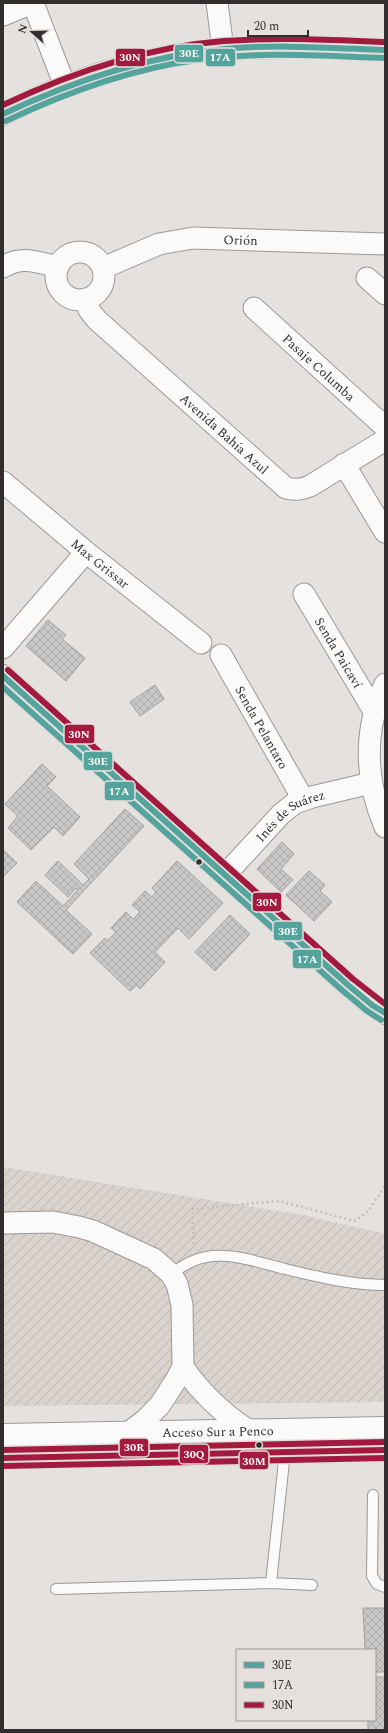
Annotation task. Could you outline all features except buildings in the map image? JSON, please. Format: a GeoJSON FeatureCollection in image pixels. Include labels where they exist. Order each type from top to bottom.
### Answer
{"type":"FeatureCollection","features":[{"type":"Feature","properties":{"kind":"street"},"geometry":{"type":"LineString","coordinates":[[3,15],[32,3],[65,86]]}},
{"type":"Feature","properties":{"kind":"street"},"geometry":{"type":"LineString","coordinates":[[216,3],[223,50]]}},
{"type":"Feature","properties":{"kind":"street"},"geometry":{"type":"LineString","coordinates":[[3,114],[65,86],[135,65],[179,56],[223,50],[302,48],[385,50]]}},
{"type":"Feature","properties":{"kind":"street","name":"Orión"},"geometry":{"type":"LineString","coordinates":[[103,268],[158,244],[193,238],[385,244]]}},
{"type":"Feature","properties":{"kind":"street"},"geometry":{"type":"LineString","coordinates":[[75,252],[87,253],[97,258],[103,268],[103,281],[100,287],[97,292],[86,299],[80,300],[69,297],[60,289],[56,278],[58,267],[65,257],[75,252]]}},
{"type":"Feature","properties":{"kind":"street"},"geometry":{"type":"LineString","coordinates":[[3,267],[13,262],[26,260],[58,267]]}},
{"type":"Feature","properties":{"kind":"street"},"geometry":{"type":"LineString","coordinates":[[366,278],[385,294]]}},
{"type":"Feature","properties":{"kind":"street","name":"Avenida Bahía Azul"},"geometry":{"type":"LineString","coordinates":[[86,299],[89,310],[97,320],[280,484],[293,490],[302,489],[385,440]]}},
{"type":"Feature","properties":{"kind":"street","name":"Pasaje Columba"},"geometry":{"type":"LineString","coordinates":[[254,308],[385,427]]}},
{"type":"Feature","properties":{"kind":"street"},"geometry":{"type":"LineString","coordinates":[[344,464],[385,532]]}},
{"type":"Feature","properties":{"kind":"street","name":"Max Grissar"},"geometry":{"type":"LineString","coordinates":[[3,482],[86,552],[200,643]]}},
{"type":"Feature","properties":{"kind":"street"},"geometry":{"type":"LineString","coordinates":[[3,648],[86,552]]}},
{"type":"Feature","properties":{"kind":"street","name":"Senda Paicaví"},"geometry":{"type":"LineString","coordinates":[[304,594],[374,711]]}},
{"type":"Feature","properties":{"kind":"street","name":"Senda Pelantaro"},"geometry":{"type":"LineString","coordinates":[[221,655],[303,799]]}},
{"type":"Feature","properties":{"kind":"street"},"geometry":{"type":"LineString","coordinates":[[3,676],[359,996],[385,1013]]}},
{"type":"Feature","properties":{"kind":"street"},"geometry":{"type":"LineString","coordinates":[[385,684],[374,711],[369,746],[371,783],[378,809],[385,827]]}},
{"type":"Feature","properties":{"kind":"street","name":"Inés de Suárez"},"geometry":{"type":"LineString","coordinates":[[225,875],[281,814],[295,803],[303,799],[371,783]]}},
{"type":"Feature","properties":{"kind":"street"},"geometry":{"type":"LineString","coordinates":[[3,1223],[53,1222],[79,1227],[145,1254],[159,1262],[171,1274],[176,1284],[182,1305],[183,1367],[160,1405],[145,1420],[128,1432]]}},
{"type":"Feature","properties":{"kind":"street"},"geometry":{"type":"LineString","coordinates":[[183,1367],[203,1393],[217,1407],[248,1430]]}},
{"type":"Feature","properties":{"kind":"street","name":"Acceso Sur a Penco"},"geometry":{"type":"LineString","coordinates":[[3,1435],[385,1428]]}},
{"type":"Feature","properties":{"kind":"street","name":"Acceso Sur a Penco"},"geometry":{"type":"LineString","coordinates":[[3,1458],[385,1450]]}},
{"type":"Feature","properties":{"kind":"lane"},"geometry":{"type":"LineString","coordinates":[[171,1274],[194,1260],[220,1256],[259,1262],[336,1280],[385,1285]]}},
{"type":"Feature","properties":{"kind":"lane"},"geometry":{"type":"LineString","coordinates":[[271,1583],[285,1452]]}},
{"type":"Feature","properties":{"kind":"lane"},"geometry":{"type":"LineString","coordinates":[[373,1495],[372,1576],[377,1584],[385,1587]]}},
{"type":"Feature","properties":{"kind":"lane"},"geometry":{"type":"LineString","coordinates":[[56,1589],[271,1583],[312,1585]]}},
{"type":"Feature","properties":{"kind":"path"},"geometry":{"type":"LineString","coordinates":[[194,1260],[192,1210],[279,1201],[355,1221],[369,1210],[385,1186]]}},
{"type":"Feature","properties":{"kind":"shaded area"},"geometry":{"type":"Polygon","coordinates":[[[3,1167],[303,1215],[385,1234],[385,1402],[3,1406],[3,1167]]]}},
{"type":"Feature","properties":{"kind":"transit line","name":"30N"},"geometry":{"type":"LineString","coordinates":[[3,105],[56,82],[110,63],[138,55],[195,44],[264,39],[385,42]]}},
{"type":"Feature","properties":{"kind":"transit line","name":"30E"},"geometry":{"type":"LineString","coordinates":[[3,114],[56,91],[110,72],[166,57],[195,52],[264,47],[385,50]]}},
{"type":"Feature","properties":{"kind":"transit line","name":"17A"},"geometry":{"type":"LineString","coordinates":[[6,121],[52,100],[99,83],[147,69],[172,64],[220,57],[267,55],[385,58]]}},
{"type":"Feature","properties":{"kind":"transit line","name":"30N"},"geometry":{"type":"LineString","coordinates":[[8,670],[353,979],[385,1004]]}},
{"type":"Feature","properties":{"kind":"transit line","name":"30E"},"geometry":{"type":"LineString","coordinates":[[3,676],[348,985],[372,1005],[385,1013]]}},
{"type":"Feature","properties":{"kind":"transit line","name":"17A"},"geometry":{"type":"LineString","coordinates":[[3,687],[343,991],[367,1011],[381,1020]]}},
{"type":"Feature","properties":{"kind":"transit line","name":"30R"},"geometry":{"type":"LineString","coordinates":[[3,1450],[385,1442]]}},
{"type":"Feature","properties":{"kind":"transit line","name":"30Q"},"geometry":{"type":"LineString","coordinates":[[3,1458],[385,1450]]}},
{"type":"Feature","properties":{"kind":"transit line","name":"30M"},"geometry":{"type":"LineString","coordinates":[[3,1466],[385,1458]]}}]}
